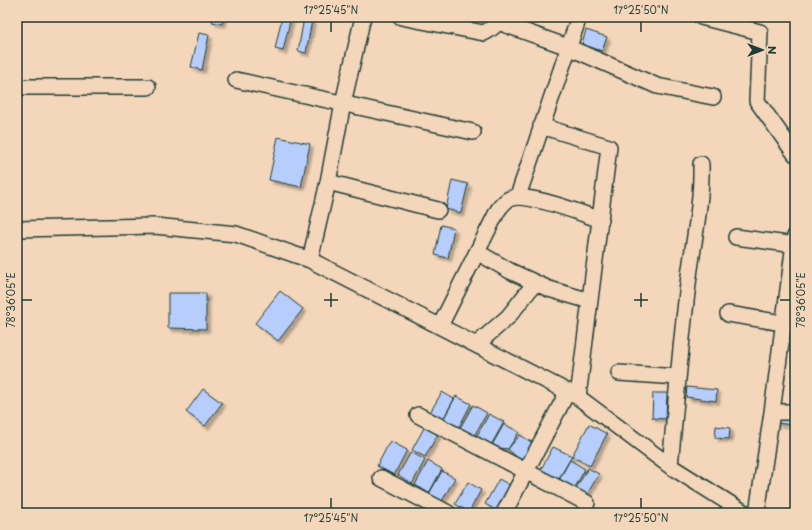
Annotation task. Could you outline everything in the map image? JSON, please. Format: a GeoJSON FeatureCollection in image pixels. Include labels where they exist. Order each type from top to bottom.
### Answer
{"type":"FeatureCollection","features":[{"type":"Feature","properties":{"kind":"street"},"geometry":{"type":"LineString","coordinates":[[310,260],[328,182],[343,103],[363,17]]}},
{"type":"Feature","properties":{"kind":"street"},"geometry":{"type":"LineString","coordinates":[[401,17],[484,33],[493,28],[499,19],[568,46],[657,86],[713,97]]}},
{"type":"Feature","properties":{"kind":"street"},"geometry":{"type":"LineString","coordinates":[[518,196],[578,17]]}},
{"type":"Feature","properties":{"kind":"street"},"geometry":{"type":"LineString","coordinates":[[701,17],[760,32],[757,101],[795,154]]}},
{"type":"Feature","properties":{"kind":"street"},"geometry":{"type":"LineString","coordinates":[[236,80],[473,132]]}},
{"type":"Feature","properties":{"kind":"street"},"geometry":{"type":"LineString","coordinates":[[17,87],[148,87]]}},
{"type":"Feature","properties":{"kind":"street"},"geometry":{"type":"LineString","coordinates":[[504,513],[526,472],[573,394],[590,301],[610,147],[541,126]]}},
{"type":"Feature","properties":{"kind":"street"},"geometry":{"type":"LineString","coordinates":[[670,466],[689,276],[698,219],[701,164]]}},
{"type":"Feature","properties":{"kind":"street"},"geometry":{"type":"LineString","coordinates":[[328,182],[438,210]]}},
{"type":"Feature","properties":{"kind":"street"},"geometry":{"type":"LineString","coordinates":[[440,326],[498,210],[508,199],[518,196],[557,205],[601,220]]}},
{"type":"Feature","properties":{"kind":"street"},"geometry":{"type":"LineString","coordinates":[[17,229],[155,226],[236,234],[310,260],[573,394],[670,466],[745,513]]}},
{"type":"Feature","properties":{"kind":"street"},"geometry":{"type":"LineString","coordinates":[[736,237],[795,242],[789,324],[772,412],[756,513]]}},
{"type":"Feature","properties":{"kind":"street"},"geometry":{"type":"LineString","coordinates":[[477,252],[510,271],[535,283],[549,289],[590,301]]}},
{"type":"Feature","properties":{"kind":"street"},"geometry":{"type":"LineString","coordinates":[[476,345],[508,317],[535,283]]}},
{"type":"Feature","properties":{"kind":"street"},"geometry":{"type":"LineString","coordinates":[[728,314],[789,324]]}},
{"type":"Feature","properties":{"kind":"street"},"geometry":{"type":"LineString","coordinates":[[619,373],[678,376]]}},
{"type":"Feature","properties":{"kind":"street"},"geometry":{"type":"LineString","coordinates":[[772,412],[795,412]]}},
{"type":"Feature","properties":{"kind":"street"},"geometry":{"type":"LineString","coordinates":[[418,415],[587,503]]}},
{"type":"Feature","properties":{"kind":"street"},"geometry":{"type":"LineString","coordinates":[[381,478],[448,513]]}},
{"type":"Feature","properties":{"kind":"building"},"geometry":{"type":"Polygon","coordinates":[[[214,17],[224,17],[222,24],[212,22],[214,17]]]}},
{"type":"Feature","properties":{"kind":"building"},"geometry":{"type":"Polygon","coordinates":[[[282,17],[291,17],[283,51],[275,49],[282,17]]]}},
{"type":"Feature","properties":{"kind":"building"},"geometry":{"type":"Polygon","coordinates":[[[304,18],[312,20],[306,53],[298,51],[304,18]]]}},
{"type":"Feature","properties":{"kind":"building"},"geometry":{"type":"Polygon","coordinates":[[[586,30],[607,37],[602,51],[582,44],[586,30]]]}},
{"type":"Feature","properties":{"kind":"building"},"geometry":{"type":"Polygon","coordinates":[[[199,33],[209,35],[202,70],[191,67],[199,33]]]}},
{"type":"Feature","properties":{"kind":"building"},"geometry":{"type":"Polygon","coordinates":[[[278,137],[310,144],[301,187],[269,180],[278,137]]]}},
{"type":"Feature","properties":{"kind":"building"},"geometry":{"type":"Polygon","coordinates":[[[452,180],[468,184],[461,213],[446,209],[452,180]]]}},
{"type":"Feature","properties":{"kind":"building"},"geometry":{"type":"Polygon","coordinates":[[[441,225],[454,228],[448,258],[435,255],[441,225]]]}},
{"type":"Feature","properties":{"kind":"building"},"geometry":{"type":"Polygon","coordinates":[[[280,291],[303,309],[278,341],[255,323],[280,291]]]}},
{"type":"Feature","properties":{"kind":"building"},"geometry":{"type":"Polygon","coordinates":[[[168,293],[206,293],[206,329],[168,328],[168,293]]]}},
{"type":"Feature","properties":{"kind":"building"},"geometry":{"type":"Polygon","coordinates":[[[687,387],[717,390],[716,401],[686,397],[687,387]]]}},
{"type":"Feature","properties":{"kind":"building"},"geometry":{"type":"Polygon","coordinates":[[[203,389],[222,403],[205,426],[186,412],[203,389]]]}},
{"type":"Feature","properties":{"kind":"building"},"geometry":{"type":"Polygon","coordinates":[[[442,392],[454,399],[441,423],[428,416],[442,392]]]}},
{"type":"Feature","properties":{"kind":"building"},"geometry":{"type":"Polygon","coordinates":[[[653,393],[667,393],[666,419],[652,418],[653,393]]]}},
{"type":"Feature","properties":{"kind":"building"},"geometry":{"type":"Polygon","coordinates":[[[456,396],[471,404],[458,429],[443,420],[456,396]]]}},
{"type":"Feature","properties":{"kind":"building"},"geometry":{"type":"Polygon","coordinates":[[[473,405],[487,413],[474,436],[460,428],[473,405]]]}},
{"type":"Feature","properties":{"kind":"building"},"geometry":{"type":"Polygon","coordinates":[[[776,413],[795,415],[795,425],[775,423],[776,413]]]}},
{"type":"Feature","properties":{"kind":"building"},"geometry":{"type":"Polygon","coordinates":[[[489,414],[504,422],[490,447],[475,439],[489,414]]]}},
{"type":"Feature","properties":{"kind":"building"},"geometry":{"type":"Polygon","coordinates":[[[504,424],[519,432],[508,449],[491,447],[504,424]]]}},
{"type":"Feature","properties":{"kind":"building"},"geometry":{"type":"Polygon","coordinates":[[[589,424],[607,434],[590,466],[572,456],[589,424]]]}},
{"type":"Feature","properties":{"kind":"building"},"geometry":{"type":"Polygon","coordinates":[[[425,426],[438,434],[425,457],[412,450],[425,426]]]}},
{"type":"Feature","properties":{"kind":"building"},"geometry":{"type":"Polygon","coordinates":[[[716,426],[730,428],[729,439],[715,438],[716,426]]]}},
{"type":"Feature","properties":{"kind":"building"},"geometry":{"type":"Polygon","coordinates":[[[520,435],[536,445],[523,463],[508,449],[520,435]]]}},
{"type":"Feature","properties":{"kind":"building"},"geometry":{"type":"Polygon","coordinates":[[[390,441],[407,450],[394,475],[377,466],[390,441]]]}},
{"type":"Feature","properties":{"kind":"building"},"geometry":{"type":"Polygon","coordinates":[[[553,447],[572,456],[557,482],[539,473],[553,447]]]}},
{"type":"Feature","properties":{"kind":"building"},"geometry":{"type":"Polygon","coordinates":[[[411,452],[425,460],[412,484],[398,475],[411,452]]]}},
{"type":"Feature","properties":{"kind":"building"},"geometry":{"type":"Polygon","coordinates":[[[570,460],[585,469],[573,491],[558,482],[570,460]]]}},
{"type":"Feature","properties":{"kind":"building"},"geometry":{"type":"Polygon","coordinates":[[[428,461],[442,469],[429,493],[415,485],[428,461]]]}},
{"type":"Feature","properties":{"kind":"building"},"geometry":{"type":"Polygon","coordinates":[[[588,468],[599,474],[586,496],[575,490],[588,468]]]}},
{"type":"Feature","properties":{"kind":"building"},"geometry":{"type":"Polygon","coordinates":[[[442,471],[455,478],[442,501],[429,494],[442,471]]]}},
{"type":"Feature","properties":{"kind":"building"},"geometry":{"type":"Polygon","coordinates":[[[499,479],[515,488],[501,513],[485,504],[499,479]]]}},
{"type":"Feature","properties":{"kind":"building"},"geometry":{"type":"Polygon","coordinates":[[[468,482],[481,490],[469,512],[455,504],[468,482]]]}}]}
